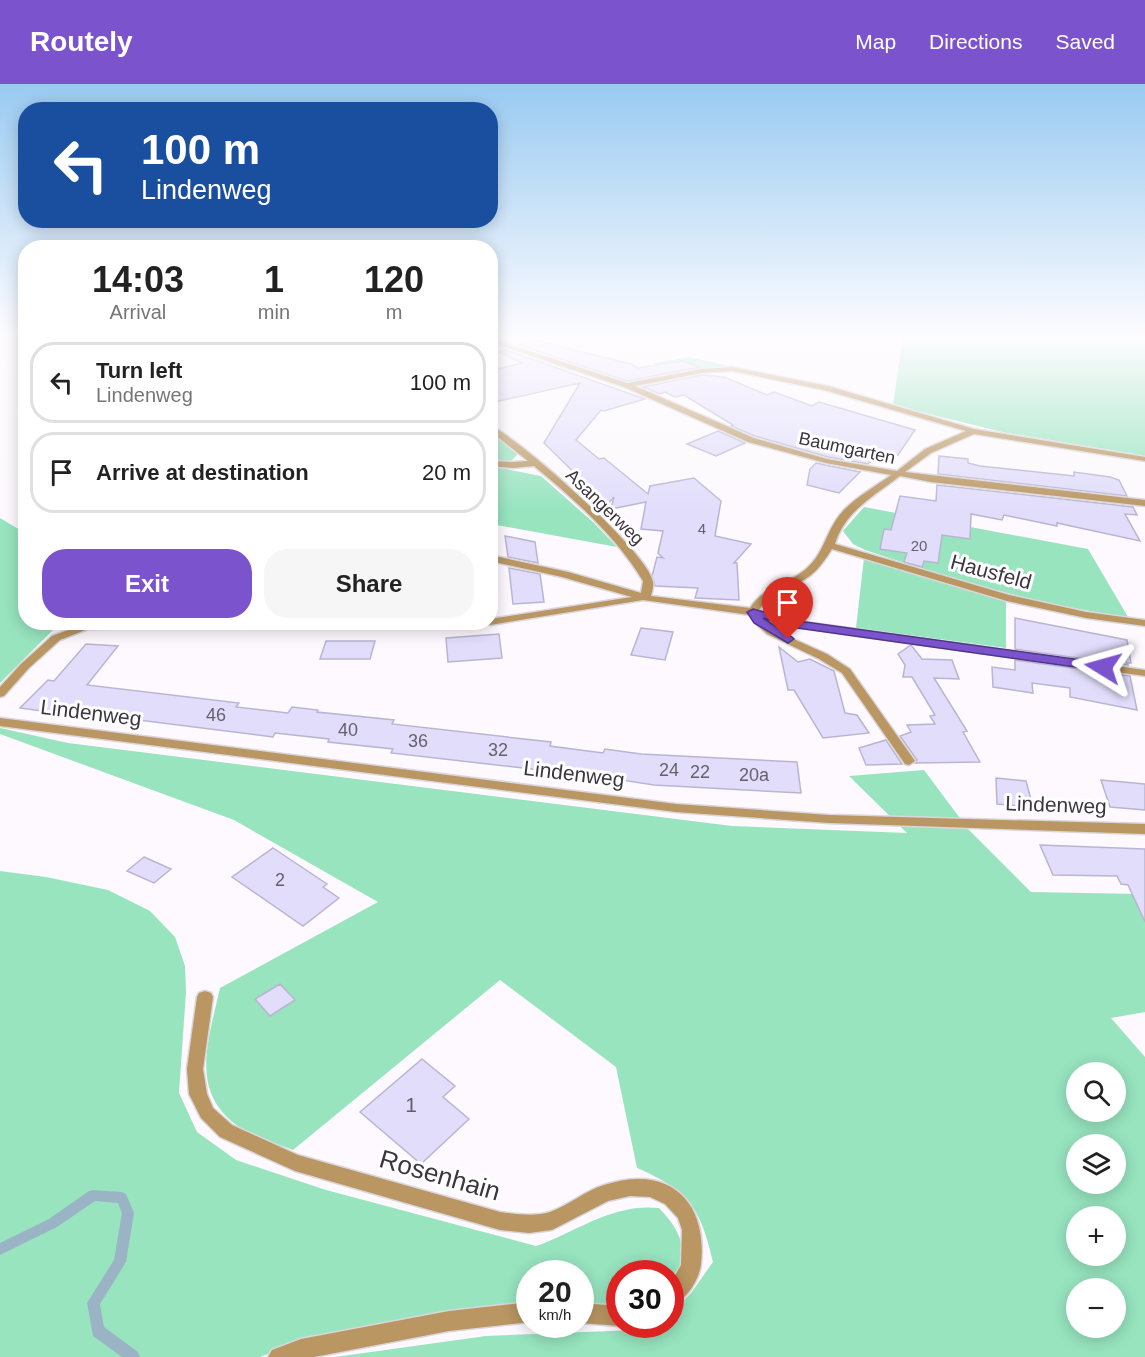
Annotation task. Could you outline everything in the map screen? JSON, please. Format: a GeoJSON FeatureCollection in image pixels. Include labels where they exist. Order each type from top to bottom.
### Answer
{"type":"FeatureCollection","features":[{"type":"Feature","properties":{"kind":"street","name":"Baumgarten"},"geometry":{"type":"LineString","coordinates":[[648,394],[752,440],[825,460],[897,475],[1145,503]]}},
{"type":"Feature","properties":{"kind":"street"},"geometry":{"type":"LineString","coordinates":[[847,394],[973,431],[1145,459]]}},
{"type":"Feature","properties":{"kind":"street"},"geometry":{"type":"LineString","coordinates":[[753,612],[760,600],[806,574],[831,545],[835,528],[847,512],[928,451],[973,431]]}},
{"type":"Feature","properties":{"kind":"street","name":"Asangerweg"},"geometry":{"type":"LineString","coordinates":[[498,433],[535,463],[600,522],[635,560],[648,581],[646,598]]}},
{"type":"Feature","properties":{"kind":"street"},"geometry":{"type":"LineString","coordinates":[[498,464],[535,463]]}},
{"type":"Feature","properties":{"kind":"street","name":"Hausfeld"},"geometry":{"type":"LineString","coordinates":[[831,545],[1007,598],[1086,615],[1145,623]]}},
{"type":"Feature","properties":{"kind":"street"},"geometry":{"type":"LineString","coordinates":[[498,560],[564,574],[646,598],[753,612],[797,624],[1145,673]]}},
{"type":"Feature","properties":{"kind":"street"},"geometry":{"type":"LineString","coordinates":[[498,621],[646,598]]}},
{"type":"Feature","properties":{"kind":"street"},"geometry":{"type":"LineString","coordinates":[[753,612],[758,621],[771,631],[837,663],[846,671],[909,761]]}},
{"type":"Feature","properties":{"kind":"street"},"geometry":{"type":"LineString","coordinates":[[0,694],[25,666],[56,638],[77,630]]}},
{"type":"Feature","properties":{"kind":"street","name":"Lindenweg"},"geometry":{"type":"LineString","coordinates":[[0,722],[676,808],[829,819],[1145,829]]}},
{"type":"Feature","properties":{"kind":"street","name":"Rosenhain"},"geometry":{"type":"LineString","coordinates":[[205,997],[195,1070],[198,1094],[207,1113],[225,1131],[295,1163],[500,1221],[529,1224],[552,1221],[605,1193],[630,1187],[652,1188],[672,1198],[686,1213],[692,1230],[691,1266],[684,1281]]}},
{"type":"Feature","properties":{"kind":"street"},"geometry":{"type":"LineString","coordinates":[[279,1357],[301,1348],[449,1321],[516,1314]]}},
{"type":"Feature","properties":{"kind":"green space"},"geometry":{"type":"Polygon","coordinates":[[[895,394],[1145,394],[1145,456],[1002,432],[893,405],[895,394]]]}},
{"type":"Feature","properties":{"kind":"green space"},"geometry":{"type":"Polygon","coordinates":[[[498,438],[518,454],[511,461],[498,460],[498,438]]]}},
{"type":"Feature","properties":{"kind":"green space"},"geometry":{"type":"Polygon","coordinates":[[[498,467],[541,476],[594,523],[617,547],[498,525],[498,467]]]}},
{"type":"Feature","properties":{"kind":"green space"},"geometry":{"type":"Polygon","coordinates":[[[864,507],[1088,549],[1128,617],[1061,606],[995,590],[865,550],[853,544],[843,531],[864,507]]]}},
{"type":"Feature","properties":{"kind":"green space"},"geometry":{"type":"Polygon","coordinates":[[[0,518],[18,529],[18,630],[53,630],[0,683],[0,518]]]}},
{"type":"Feature","properties":{"kind":"green space"},"geometry":{"type":"Polygon","coordinates":[[[864,558],[1006,601],[1006,648],[856,628],[864,558]]]}},
{"type":"Feature","properties":{"kind":"green space"},"geometry":{"type":"Polygon","coordinates":[[[0,728],[68,743],[732,826],[907,833],[849,776],[924,770],[968,829],[1031,892],[1140,894],[1145,901],[1145,1012],[1111,1018],[1145,1057],[1145,1357],[335,1357],[486,1336],[594,1338],[594,1332],[606,1331],[606,1338],[684,1338],[684,1300],[713,1262],[703,1228],[690,1203],[669,1184],[637,1168],[616,1067],[500,980],[293,1150],[245,1131],[227,1117],[215,1101],[208,1084],[206,1067],[207,1048],[220,988],[378,902],[234,820],[0,734],[0,728]]]}},
{"type":"Feature","properties":{"kind":"green space"},"geometry":{"type":"Polygon","coordinates":[[[0,871],[46,877],[108,890],[150,911],[175,937],[185,966],[186,992],[179,1093],[197,1132],[236,1160],[326,1190],[536,1246],[611,1214],[642,1208],[659,1208],[676,1229],[682,1249],[682,1260],[606,1260],[606,1304],[594,1303],[594,1260],[516,1260],[516,1304],[459,1309],[321,1335],[260,1357],[0,1357],[0,871]]]}},
{"type":"Feature","properties":{"kind":"building"},"geometry":{"type":"Polygon","coordinates":[[[498,394],[529,394],[498,401],[498,394]]]}},
{"type":"Feature","properties":{"kind":"building"},"geometry":{"type":"Polygon","coordinates":[[[573,394],[632,394],[645,399],[601,410],[576,440],[599,459],[604,458],[648,494],[650,486],[694,478],[721,501],[715,536],[751,544],[734,563],[737,563],[739,600],[695,598],[698,588],[655,586],[652,576],[657,557],[663,558],[658,553],[663,531],[641,529],[646,502],[611,509],[614,497],[607,505],[544,443],[573,394]]]}},
{"type":"Feature","properties":{"kind":"building"},"geometry":{"type":"Polygon","coordinates":[[[670,394],[781,394],[812,406],[819,402],[915,430],[898,455],[881,463],[871,461],[868,464],[828,457],[755,436],[731,426],[733,425],[684,395],[675,397],[670,394]]]}},
{"type":"Feature","properties":{"kind":"building"},"geometry":{"type":"Polygon","coordinates":[[[718,431],[745,443],[716,456],[687,444],[718,431]]]}},
{"type":"Feature","properties":{"kind":"building"},"geometry":{"type":"Polygon","coordinates":[[[939,456],[968,459],[968,463],[980,466],[1074,476],[1074,472],[1110,477],[1119,480],[1127,496],[938,474],[939,456]]]}},
{"type":"Feature","properties":{"kind":"building"},"geometry":{"type":"Polygon","coordinates":[[[816,463],[860,472],[839,493],[807,485],[810,469],[816,463]]]}},
{"type":"Feature","properties":{"kind":"building"},"geometry":{"type":"Polygon","coordinates":[[[937,485],[1133,507],[1137,515],[1125,514],[1140,541],[1057,523],[1057,526],[1004,515],[1002,520],[971,514],[970,539],[942,535],[938,563],[924,561],[922,567],[904,562],[907,553],[880,549],[884,529],[891,530],[900,496],[936,501],[937,485]]]}},
{"type":"Feature","properties":{"kind":"building"},"geometry":{"type":"Polygon","coordinates":[[[505,536],[535,542],[538,563],[508,557],[505,536]]]}},
{"type":"Feature","properties":{"kind":"building"},"geometry":{"type":"Polygon","coordinates":[[[509,568],[540,574],[544,602],[513,604],[509,568]]]}},
{"type":"Feature","properties":{"kind":"building"},"geometry":{"type":"Polygon","coordinates":[[[1015,618],[1127,640],[1131,663],[1127,663],[1128,665],[1015,649],[1015,618]]]}},
{"type":"Feature","properties":{"kind":"building"},"geometry":{"type":"Polygon","coordinates":[[[641,628],[673,632],[665,660],[631,655],[641,628]]]}},
{"type":"Feature","properties":{"kind":"building"},"geometry":{"type":"Polygon","coordinates":[[[499,634],[502,658],[448,662],[446,638],[499,634]]]}},
{"type":"Feature","properties":{"kind":"building"},"geometry":{"type":"Polygon","coordinates":[[[326,641],[375,641],[370,659],[320,659],[326,641]]]}},
{"type":"Feature","properties":{"kind":"building"},"geometry":{"type":"Polygon","coordinates":[[[86,644],[118,646],[87,685],[239,703],[236,707],[288,713],[292,707],[394,720],[392,724],[551,742],[550,746],[603,753],[605,749],[641,754],[797,762],[801,793],[654,785],[596,776],[595,781],[566,777],[567,773],[391,753],[393,749],[328,742],[329,739],[275,733],[273,737],[67,711],[64,714],[20,708],[48,680],[54,681],[86,644]]]}},
{"type":"Feature","properties":{"kind":"building"},"geometry":{"type":"Polygon","coordinates":[[[911,645],[922,659],[952,660],[959,679],[934,678],[967,731],[963,732],[980,762],[915,763],[917,760],[900,736],[911,732],[907,725],[935,724],[930,716],[935,715],[912,677],[903,677],[905,665],[898,654],[911,645]]]}},
{"type":"Feature","properties":{"kind":"building"},"geometry":{"type":"Polygon","coordinates":[[[779,647],[798,662],[810,659],[834,671],[845,713],[857,715],[869,733],[823,738],[794,690],[788,690],[779,647]]]}},
{"type":"Feature","properties":{"kind":"building"},"geometry":{"type":"Polygon","coordinates":[[[1015,660],[1130,676],[1137,710],[1070,697],[1070,688],[1032,683],[1033,693],[993,687],[992,667],[1015,670],[1015,660]]]}},
{"type":"Feature","properties":{"kind":"building"},"geometry":{"type":"Polygon","coordinates":[[[886,740],[902,764],[866,765],[859,748],[886,740]]]}},
{"type":"Feature","properties":{"kind":"building"},"geometry":{"type":"Polygon","coordinates":[[[996,778],[1026,781],[1033,807],[997,804],[996,778]]]}},
{"type":"Feature","properties":{"kind":"building"},"geometry":{"type":"Polygon","coordinates":[[[1101,780],[1145,784],[1145,810],[1110,807],[1101,780]]]}},
{"type":"Feature","properties":{"kind":"building"},"geometry":{"type":"Polygon","coordinates":[[[1040,845],[1145,849],[1145,922],[1128,885],[1121,884],[1117,876],[1053,875],[1040,845]]]}},
{"type":"Feature","properties":{"kind":"building"},"geometry":{"type":"Polygon","coordinates":[[[273,848],[327,884],[323,887],[339,898],[303,926],[232,877],[273,848]]]}},
{"type":"Feature","properties":{"kind":"building"},"geometry":{"type":"Polygon","coordinates":[[[144,857],[171,869],[154,883],[127,871],[144,857]]]}},
{"type":"Feature","properties":{"kind":"building"},"geometry":{"type":"Polygon","coordinates":[[[280,984],[295,1000],[270,1016],[255,999],[280,984]]]}},
{"type":"Feature","properties":{"kind":"building"},"geometry":{"type":"Polygon","coordinates":[[[422,1059],[455,1086],[443,1097],[469,1119],[421,1164],[360,1112],[422,1059]]]}},
{"type":"Feature","properties":{"kind":"waterway"},"geometry":{"type":"LineString","coordinates":[[0,1249],[53,1223],[93,1195],[122,1198],[128,1213],[120,1262],[93,1303],[98,1331],[133,1357]]}},
{"type":"Feature","properties":{"kind":"route"},"geometry":{"type":"LineString","coordinates":[[788,639],[771,631],[758,621],[753,612],[797,624],[1103,667]]}}]}
